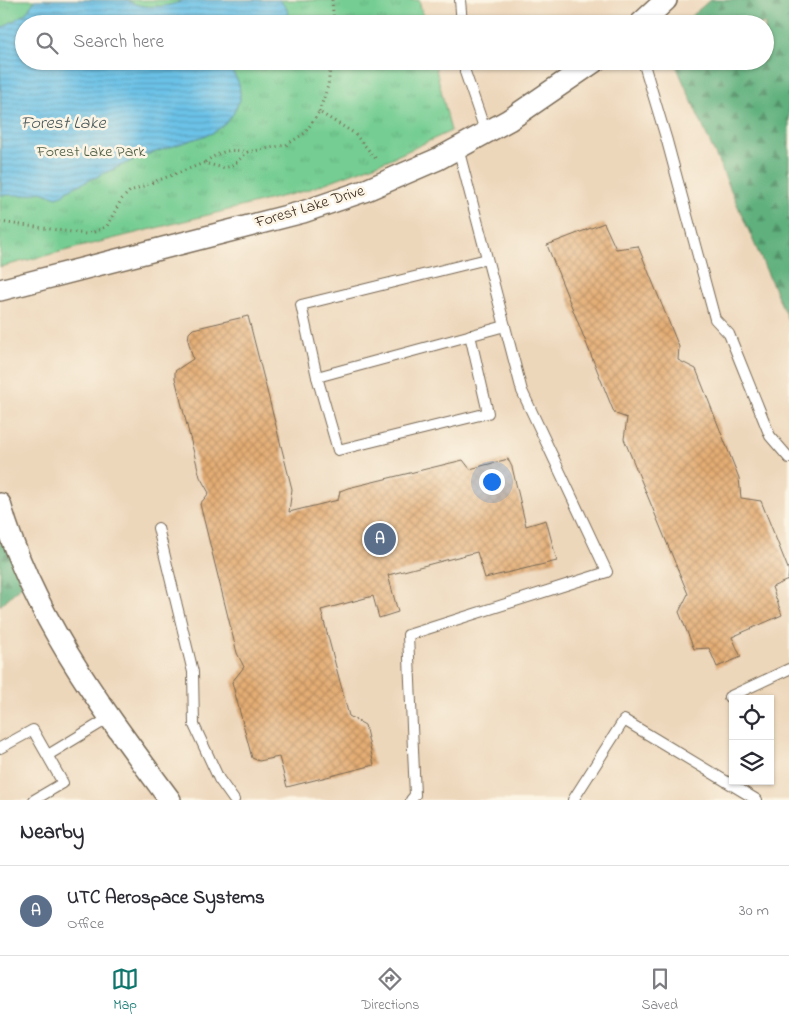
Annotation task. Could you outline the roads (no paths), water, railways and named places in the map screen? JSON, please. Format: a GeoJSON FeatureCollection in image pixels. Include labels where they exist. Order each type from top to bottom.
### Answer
{"type":"FeatureCollection","features":[{"type":"Feature","properties":{"kind":"street"},"geometry":{"type":"LineString","coordinates":[[650,15],[666,0]]}},
{"type":"Feature","properties":{"kind":"street","name":"Forest Lake Drive"},"geometry":{"type":"LineString","coordinates":[[0,290],[303,212],[390,180],[486,133],[582,70]]}},
{"type":"Feature","properties":{"kind":"street"},"geometry":{"type":"LineString","coordinates":[[0,504],[33,590],[58,639],[110,718],[170,800]]}},
{"type":"Feature","properties":{"kind":"lane"},"geometry":{"type":"LineString","coordinates":[[460,0],[461,15]]}},
{"type":"Feature","properties":{"kind":"lane"},"geometry":{"type":"LineString","coordinates":[[465,70],[486,133]]}},
{"type":"Feature","properties":{"kind":"lane"},"geometry":{"type":"LineString","coordinates":[[646,70],[668,141],[715,319],[730,334],[770,436],[789,458]]}},
{"type":"Feature","properties":{"kind":"lane"},"geometry":{"type":"LineString","coordinates":[[411,800],[414,795],[408,635],[607,572],[522,391],[458,148]]}},
{"type":"Feature","properties":{"kind":"lane"},"geometry":{"type":"LineString","coordinates":[[470,335],[488,413],[338,450],[317,377],[301,305],[487,259]]}},
{"type":"Feature","properties":{"kind":"lane"},"geometry":{"type":"LineString","coordinates":[[317,377],[504,326]]}},
{"type":"Feature","properties":{"kind":"lane"},"geometry":{"type":"LineString","coordinates":[[158,528],[193,672],[194,725],[219,779],[234,800]]}},
{"type":"Feature","properties":{"kind":"lane"},"geometry":{"type":"LineString","coordinates":[[733,695],[789,669]]}},
{"type":"Feature","properties":{"kind":"lane"},"geometry":{"type":"LineString","coordinates":[[48,754],[110,718]]}},
{"type":"Feature","properties":{"kind":"lane"},"geometry":{"type":"LineString","coordinates":[[573,800],[624,720],[757,800]]}},
{"type":"Feature","properties":{"kind":"lane"},"geometry":{"type":"LineString","coordinates":[[0,748],[34,730],[63,783],[34,800]]}},
{"type":"Feature","properties":{"kind":"water","name":"Forest Lake"},"geometry":{"type":"Polygon","coordinates":[[[35,0],[128,0],[147,7],[155,7],[171,5],[183,0],[280,0],[287,9],[288,15],[23,15],[35,0]]]}},
{"type":"Feature","properties":{"kind":"water","name":"Forest Lake"},"geometry":{"type":"Polygon","coordinates":[[[15,20],[15,70],[231,70],[239,83],[240,100],[225,124],[213,133],[140,157],[68,190],[65,194],[57,197],[41,192],[25,195],[1,195],[0,29],[15,20]]]}},
{"type":"Feature","properties":{"kind":"place","name":"UTC Aerospace Systems"},"geometry":{"type":"Point","coordinates":[380,539]}},
{"type":"Feature","properties":{"kind":"park label","name":"Forest Lake Park"},"geometry":{"type":"Point","coordinates":[91,152]}}]}
